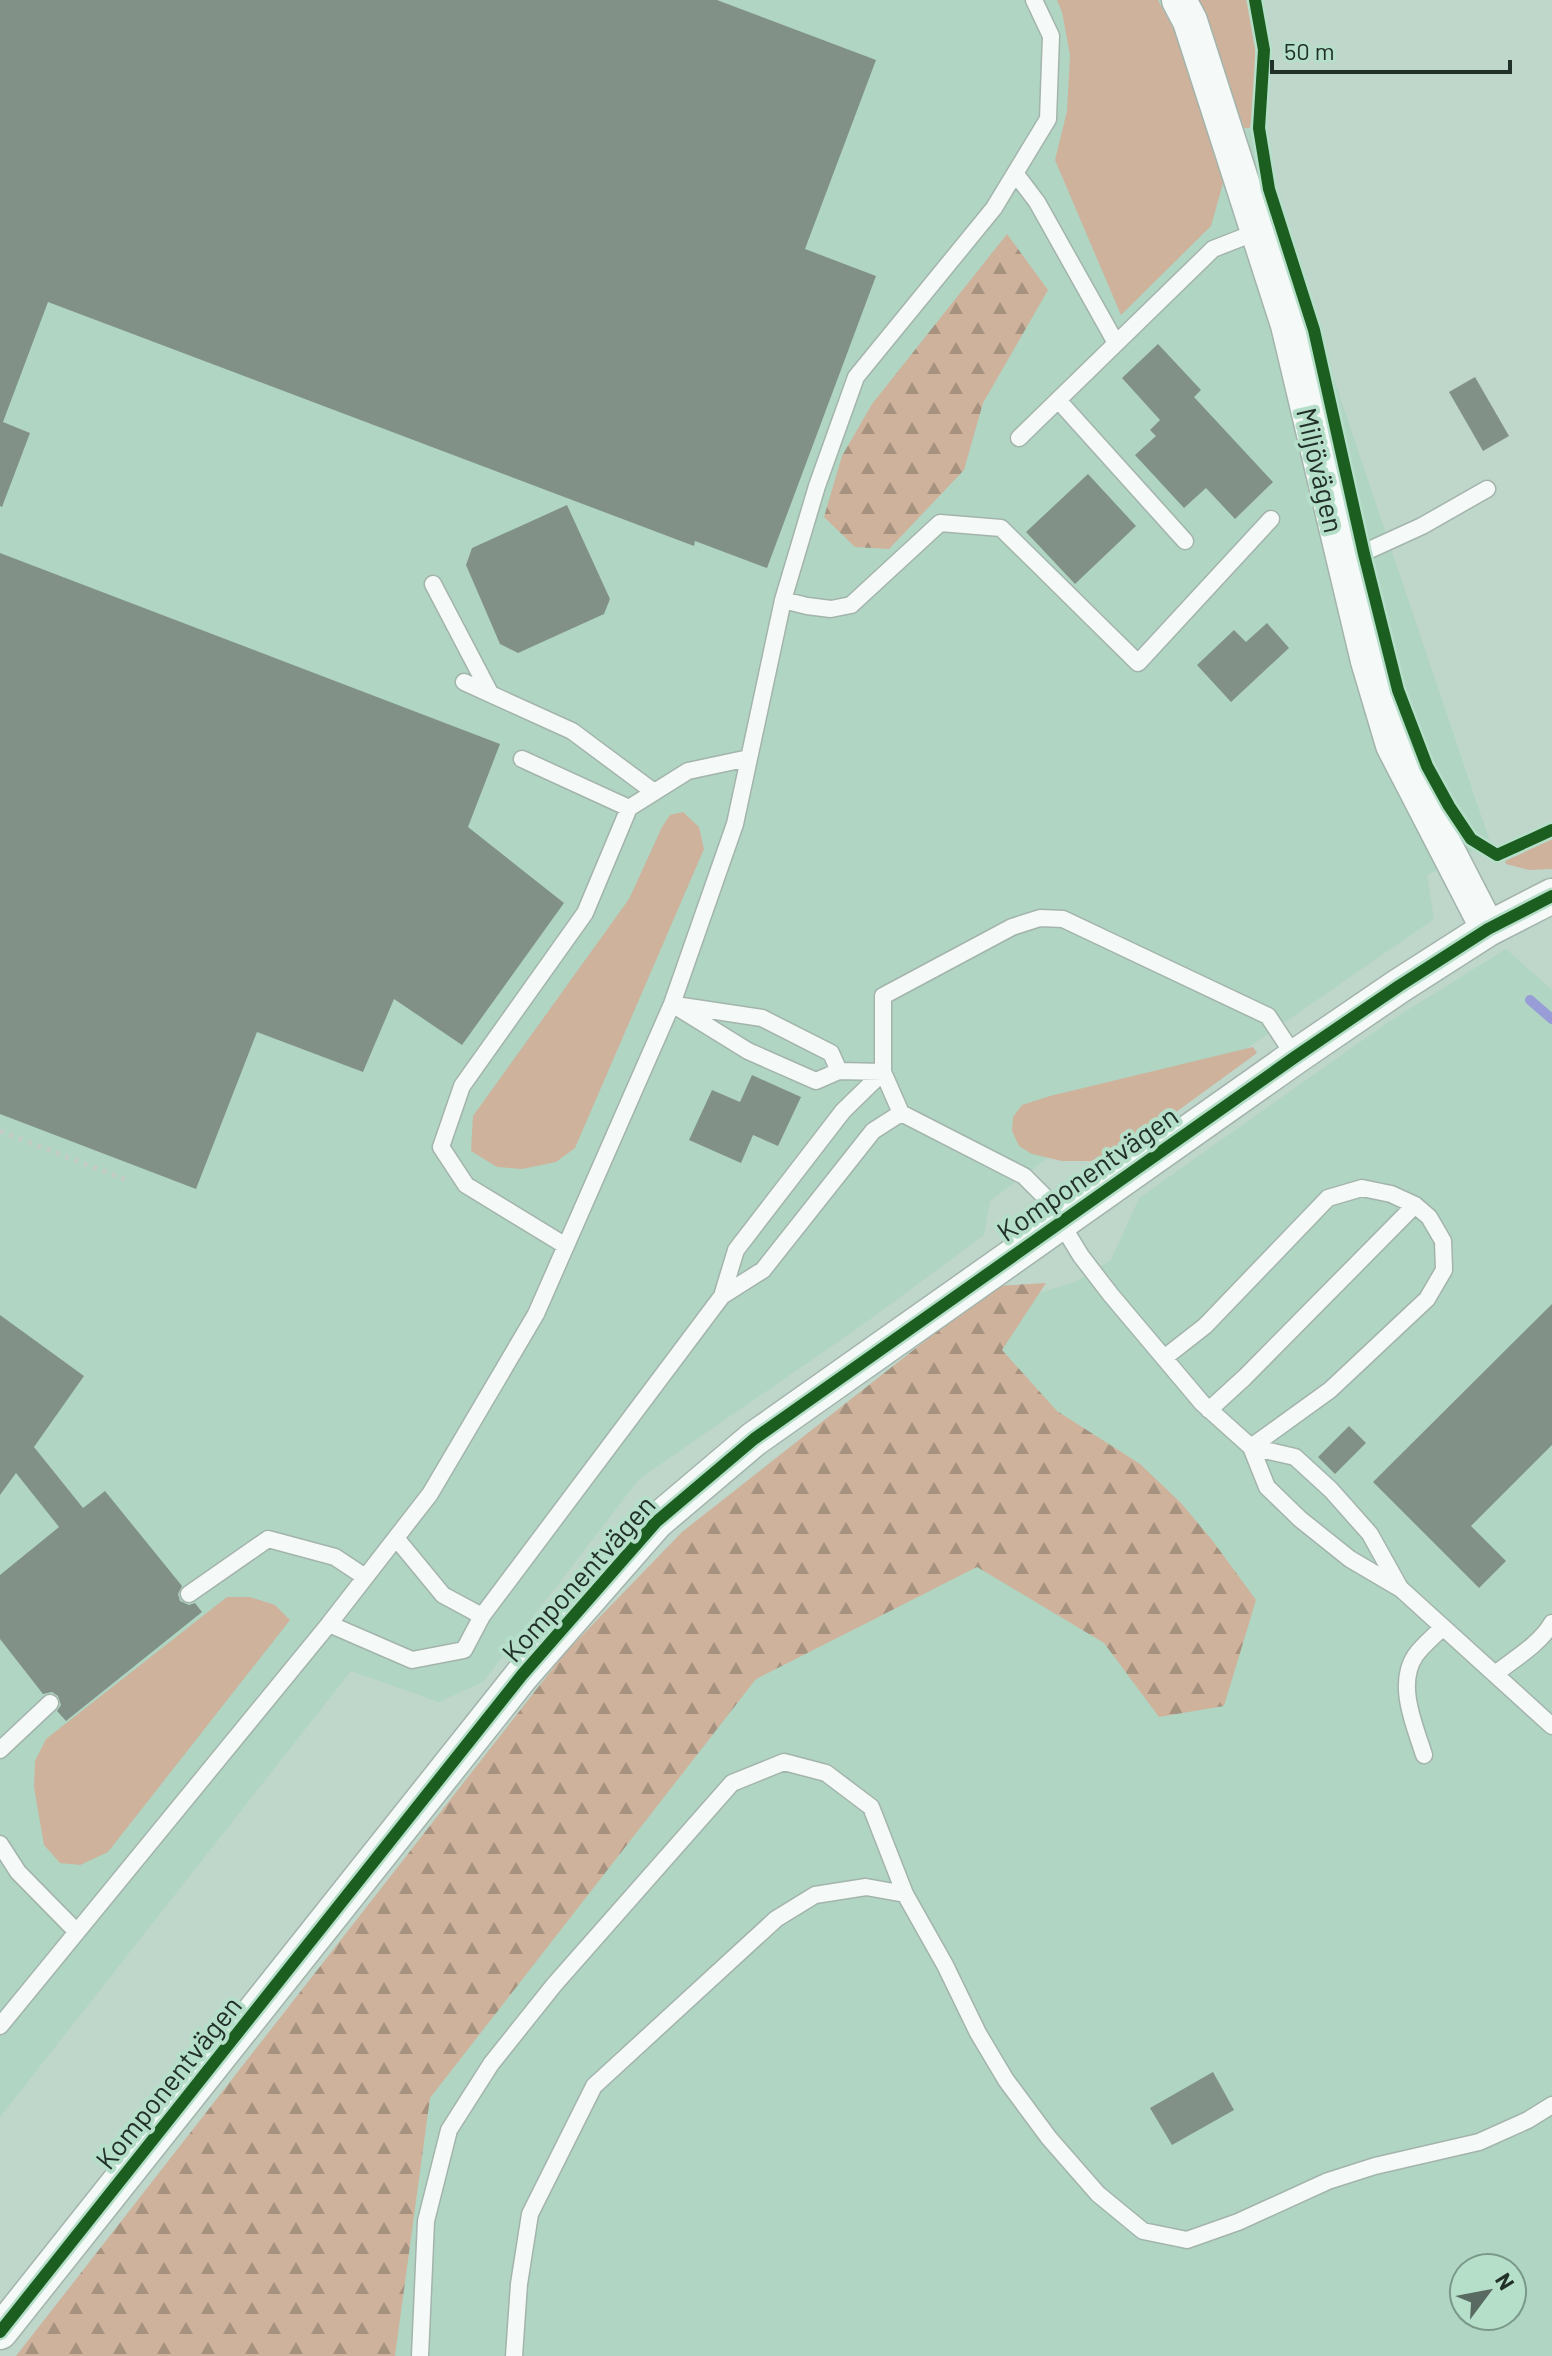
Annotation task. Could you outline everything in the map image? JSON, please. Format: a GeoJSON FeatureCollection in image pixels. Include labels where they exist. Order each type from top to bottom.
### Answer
{"type":"FeatureCollection","features":[{"type":"Feature","properties":{"kind":"street","name":"Miljövägen"},"geometry":{"type":"LineString","coordinates":[[1179,0],[1190,21],[1288,325],[1343,562],[1393,745],[1488,929]]}},
{"type":"Feature","properties":{"kind":"street","name":"Komponentvägen"},"geometry":{"type":"LineString","coordinates":[[0,2332],[512,1687],[656,1522],[754,1439],[1295,1057],[1488,929],[1552,896]]}},
{"type":"Feature","properties":{"kind":"lane"},"geometry":{"type":"LineString","coordinates":[[0,2026],[329,1624],[430,1494],[536,1314],[672,1004],[735,824],[783,600],[817,486],[856,377],[994,208],[1048,119],[1051,36],[1034,0]]}},
{"type":"Feature","properties":{"kind":"lane"},"geometry":{"type":"LineString","coordinates":[[1015,173],[1037,202],[1116,343]]}},
{"type":"Feature","properties":{"kind":"lane"},"geometry":{"type":"LineString","coordinates":[[1019,438],[1213,249],[1259,231]]}},
{"type":"Feature","properties":{"kind":"lane"},"geometry":{"type":"LineString","coordinates":[[1058,400],[1185,541]]}},
{"type":"Feature","properties":{"kind":"lane"},"geometry":{"type":"LineString","coordinates":[[1343,562],[1422,526],[1487,489]]}},
{"type":"Feature","properties":{"kind":"lane"},"geometry":{"type":"LineString","coordinates":[[783,600],[831,609],[851,605],[940,523],[1001,528],[1138,663],[1271,519]]}},
{"type":"Feature","properties":{"kind":"lane"},"geometry":{"type":"LineString","coordinates":[[433,584],[490,693]]}},
{"type":"Feature","properties":{"kind":"lane"},"geometry":{"type":"LineString","coordinates":[[464,682],[572,731],[654,792]]}},
{"type":"Feature","properties":{"kind":"lane"},"geometry":{"type":"LineString","coordinates":[[566,1246],[466,1185],[441,1147],[462,1086],[585,913],[629,808],[688,771],[749,758]]}},
{"type":"Feature","properties":{"kind":"lane"},"geometry":{"type":"LineString","coordinates":[[522,759],[629,808]]}},
{"type":"Feature","properties":{"kind":"lane"},"geometry":{"type":"LineString","coordinates":[[1295,1057],[1268,1016],[1063,919],[1040,918],[1012,927],[883,996],[883,1072],[901,1113],[1024,1176],[1045,1197],[1081,1256],[1111,1295],[1209,1410],[1251,1447],[1267,1487],[1300,1519],[1350,1559],[1401,1589],[1552,1726]]}},
{"type":"Feature","properties":{"kind":"lane"},"geometry":{"type":"LineString","coordinates":[[672,1004],[762,1018],[831,1053],[839,1071]]}},
{"type":"Feature","properties":{"kind":"lane"},"geometry":{"type":"LineString","coordinates":[[672,1004],[748,1051],[816,1081],[839,1071],[883,1072]]}},
{"type":"Feature","properties":{"kind":"lane"},"geometry":{"type":"LineString","coordinates":[[329,1624],[412,1660],[464,1650],[482,1616],[722,1296],[736,1250],[843,1111],[883,1072]]}},
{"type":"Feature","properties":{"kind":"lane"},"geometry":{"type":"LineString","coordinates":[[722,1296],[763,1270],[873,1131],[901,1113]]}},
{"type":"Feature","properties":{"kind":"lane"},"geometry":{"type":"LineString","coordinates":[[1164,1358],[1205,1326],[1328,1198],[1362,1188],[1391,1194],[1415,1205],[1429,1217],[1443,1241],[1444,1270],[1427,1299],[1330,1390],[1251,1447]]}},
{"type":"Feature","properties":{"kind":"lane"},"geometry":{"type":"LineString","coordinates":[[1209,1410],[1415,1205]]}},
{"type":"Feature","properties":{"kind":"lane"},"geometry":{"type":"LineString","coordinates":[[1251,1447],[1295,1457],[1331,1490],[1370,1534],[1401,1589]]}},
{"type":"Feature","properties":{"kind":"lane"},"geometry":{"type":"LineString","coordinates":[[396,1538],[443,1595],[482,1616]]}},
{"type":"Feature","properties":{"kind":"lane"},"geometry":{"type":"LineString","coordinates":[[189,1594],[268,1539],[335,1557],[365,1577]]}},
{"type":"Feature","properties":{"kind":"lane"},"geometry":{"type":"LineString","coordinates":[[1495,1674],[1548,1630],[1552,1623]]}},
{"type":"Feature","properties":{"kind":"lane"},"geometry":{"type":"LineString","coordinates":[[1424,1755],[1408,1700],[1407,1676],[1414,1657],[1442,1628]]}},
{"type":"Feature","properties":{"kind":"lane"},"geometry":{"type":"LineString","coordinates":[[0,1750],[50,1703]]}},
{"type":"Feature","properties":{"kind":"lane"},"geometry":{"type":"LineString","coordinates":[[420,2356],[426,2221],[449,2130],[491,2064],[554,1985],[732,1783],[784,1762],[826,1773],[871,1807],[905,1894],[1006,2080],[1049,2138],[1098,2194],[1143,2231],[1187,2240],[1238,2222],[1328,2181],[1375,2166],[1479,2142],[1528,2120],[1552,2105]]}},
{"type":"Feature","properties":{"kind":"lane"},"geometry":{"type":"LineString","coordinates":[[0,1844],[18,1872],[76,1931]]}},
{"type":"Feature","properties":{"kind":"lane"},"geometry":{"type":"LineString","coordinates":[[514,2356],[519,2284],[530,2214],[594,2086],[776,1919],[815,1895],[866,1887],[905,1894]]}},
{"type":"Feature","properties":{"kind":"path"},"geometry":{"type":"LineString","coordinates":[[0,1131],[129,1181]]}},
{"type":"Feature","properties":{"kind":"shaded area"},"geometry":{"type":"Polygon","coordinates":[[[0,0],[1206,0],[1490,842],[1427,875],[1434,919],[1094,1154],[1054,1153],[990,1201],[984,1235],[861,1326],[639,1479],[483,1682],[439,1702],[351,1671],[0,2117],[0,0]]]}},
{"type":"Feature","properties":{"kind":"shaded area"},"geometry":{"type":"Polygon","coordinates":[[[1506,949],[1552,990],[1552,2356],[228,2356],[1013,1301],[1075,1282],[1111,1260],[1139,1198],[1387,1023],[1506,949]]]}},
{"type":"Feature","properties":{"kind":"green space"},"geometry":{"type":"Polygon","coordinates":[[[1057,0],[1158,0],[1175,32],[1225,176],[1211,226],[1121,315],[1055,160],[1067,111],[1070,55],[1057,0]]]}},
{"type":"Feature","properties":{"kind":"green space"},"geometry":{"type":"Polygon","coordinates":[[[1197,0],[1248,0],[1256,64],[1250,128],[1244,128],[1206,17],[1197,0]]]}},
{"type":"Feature","properties":{"kind":"green space"},"geometry":{"type":"Polygon","coordinates":[[[1007,234],[1048,290],[983,403],[964,470],[889,549],[855,547],[824,517],[842,456],[872,404],[1007,234]]]}},
{"type":"Feature","properties":{"kind":"green space"},"geometry":{"type":"Polygon","coordinates":[[[683,812],[699,827],[704,849],[575,1148],[556,1162],[522,1169],[497,1167],[471,1151],[473,1116],[629,899],[670,815],[683,812]]]}},
{"type":"Feature","properties":{"kind":"green space"},"geometry":{"type":"Polygon","coordinates":[[[1552,839],[1552,869],[1529,870],[1506,864],[1505,861],[1552,839]]]}},
{"type":"Feature","properties":{"kind":"green space"},"geometry":{"type":"Polygon","coordinates":[[[1253,1047],[1257,1053],[1128,1147],[1091,1161],[1062,1161],[1032,1154],[1019,1146],[1012,1131],[1013,1117],[1022,1105],[1253,1047]]]}},
{"type":"Feature","properties":{"kind":"green space"},"geometry":{"type":"Polygon","coordinates":[[[1046,1283],[1002,1350],[1057,1411],[1140,1464],[1181,1503],[1256,1600],[1224,1706],[1159,1717],[1104,1643],[977,1567],[756,1679],[430,2098],[395,2356],[16,2356],[564,1654],[682,1532],[995,1286],[1046,1283]]]}},
{"type":"Feature","properties":{"kind":"green space"},"geometry":{"type":"Polygon","coordinates":[[[227,1597],[250,1597],[275,1605],[290,1620],[108,1852],[80,1865],[60,1863],[44,1845],[34,1787],[35,1761],[46,1739],[227,1597]]]}},
{"type":"Feature","properties":{"kind":"building"},"geometry":{"type":"Polygon","coordinates":[[[0,0],[717,0],[876,60],[805,249],[876,276],[767,568],[695,541],[694,546],[48,302],[3,422],[30,433],[0,506],[0,0]]]}},
{"type":"Feature","properties":{"kind":"building"},"geometry":{"type":"Polygon","coordinates":[[[1158,344],[1201,390],[1194,397],[1273,482],[1235,519],[1206,488],[1184,508],[1135,455],[1156,436],[1150,430],[1160,420],[1122,378],[1158,344]]]}},
{"type":"Feature","properties":{"kind":"building"},"geometry":{"type":"Polygon","coordinates":[[[1475,377],[1509,436],[1483,451],[1449,392],[1475,377]]]}},
{"type":"Feature","properties":{"kind":"building"},"geometry":{"type":"Polygon","coordinates":[[[1088,474],[1136,526],[1075,584],[1026,532],[1088,474]]]}},
{"type":"Feature","properties":{"kind":"building"},"geometry":{"type":"Polygon","coordinates":[[[567,505],[610,599],[604,614],[518,653],[500,644],[466,565],[472,548],[567,505]]]}},
{"type":"Feature","properties":{"kind":"building"},"geometry":{"type":"Polygon","coordinates":[[[0,553],[500,744],[468,827],[564,903],[462,1045],[394,999],[363,1072],[257,1032],[196,1189],[0,1114],[0,553]]]}},
{"type":"Feature","properties":{"kind":"building"},"geometry":{"type":"Polygon","coordinates":[[[1267,623],[1289,648],[1231,702],[1197,665],[1234,630],[1246,642],[1267,623]]]}},
{"type":"Feature","properties":{"kind":"building"},"geometry":{"type":"Polygon","coordinates":[[[752,1075],[801,1097],[778,1146],[753,1135],[741,1163],[689,1140],[712,1090],[740,1102],[752,1075]]]}},
{"type":"Feature","properties":{"kind":"building"},"geometry":{"type":"Polygon","coordinates":[[[1552,1304],[1552,1445],[1471,1526],[1506,1561],[1479,1588],[1373,1482],[1552,1304]]]}},
{"type":"Feature","properties":{"kind":"building"},"geometry":{"type":"Polygon","coordinates":[[[0,1315],[84,1376],[34,1447],[83,1508],[105,1491],[182,1586],[178,1594],[180,1601],[189,1605],[195,1603],[202,1612],[66,1721],[57,1711],[61,1705],[58,1696],[52,1692],[43,1694],[0,1639],[0,1575],[59,1527],[16,1473],[0,1495],[0,1315]]]}},
{"type":"Feature","properties":{"kind":"building"},"geometry":{"type":"Polygon","coordinates":[[[1349,1426],[1366,1443],[1335,1474],[1318,1457],[1349,1426]]]}},
{"type":"Feature","properties":{"kind":"building"},"geometry":{"type":"Polygon","coordinates":[[[1213,2072],[1234,2110],[1172,2145],[1150,2108],[1213,2072]]]}},
{"type":"Feature","properties":{"kind":"waterway"},"geometry":{"type":"LineString","coordinates":[[1530,1000],[1552,1019]]}},
{"type":"Feature","properties":{"kind":"cycle path"},"geometry":{"type":"LineString","coordinates":[[1255,0],[1264,50],[1259,128],[1269,189],[1314,330],[1398,690],[1427,766],[1471,839],[1497,855],[1552,830]]}},
{"type":"Feature","properties":{"kind":"cycle path"},"geometry":{"type":"LineString","coordinates":[[0,2332],[522,1675],[656,1522],[754,1439],[1295,1057],[1488,929],[1552,896]]}}]}
